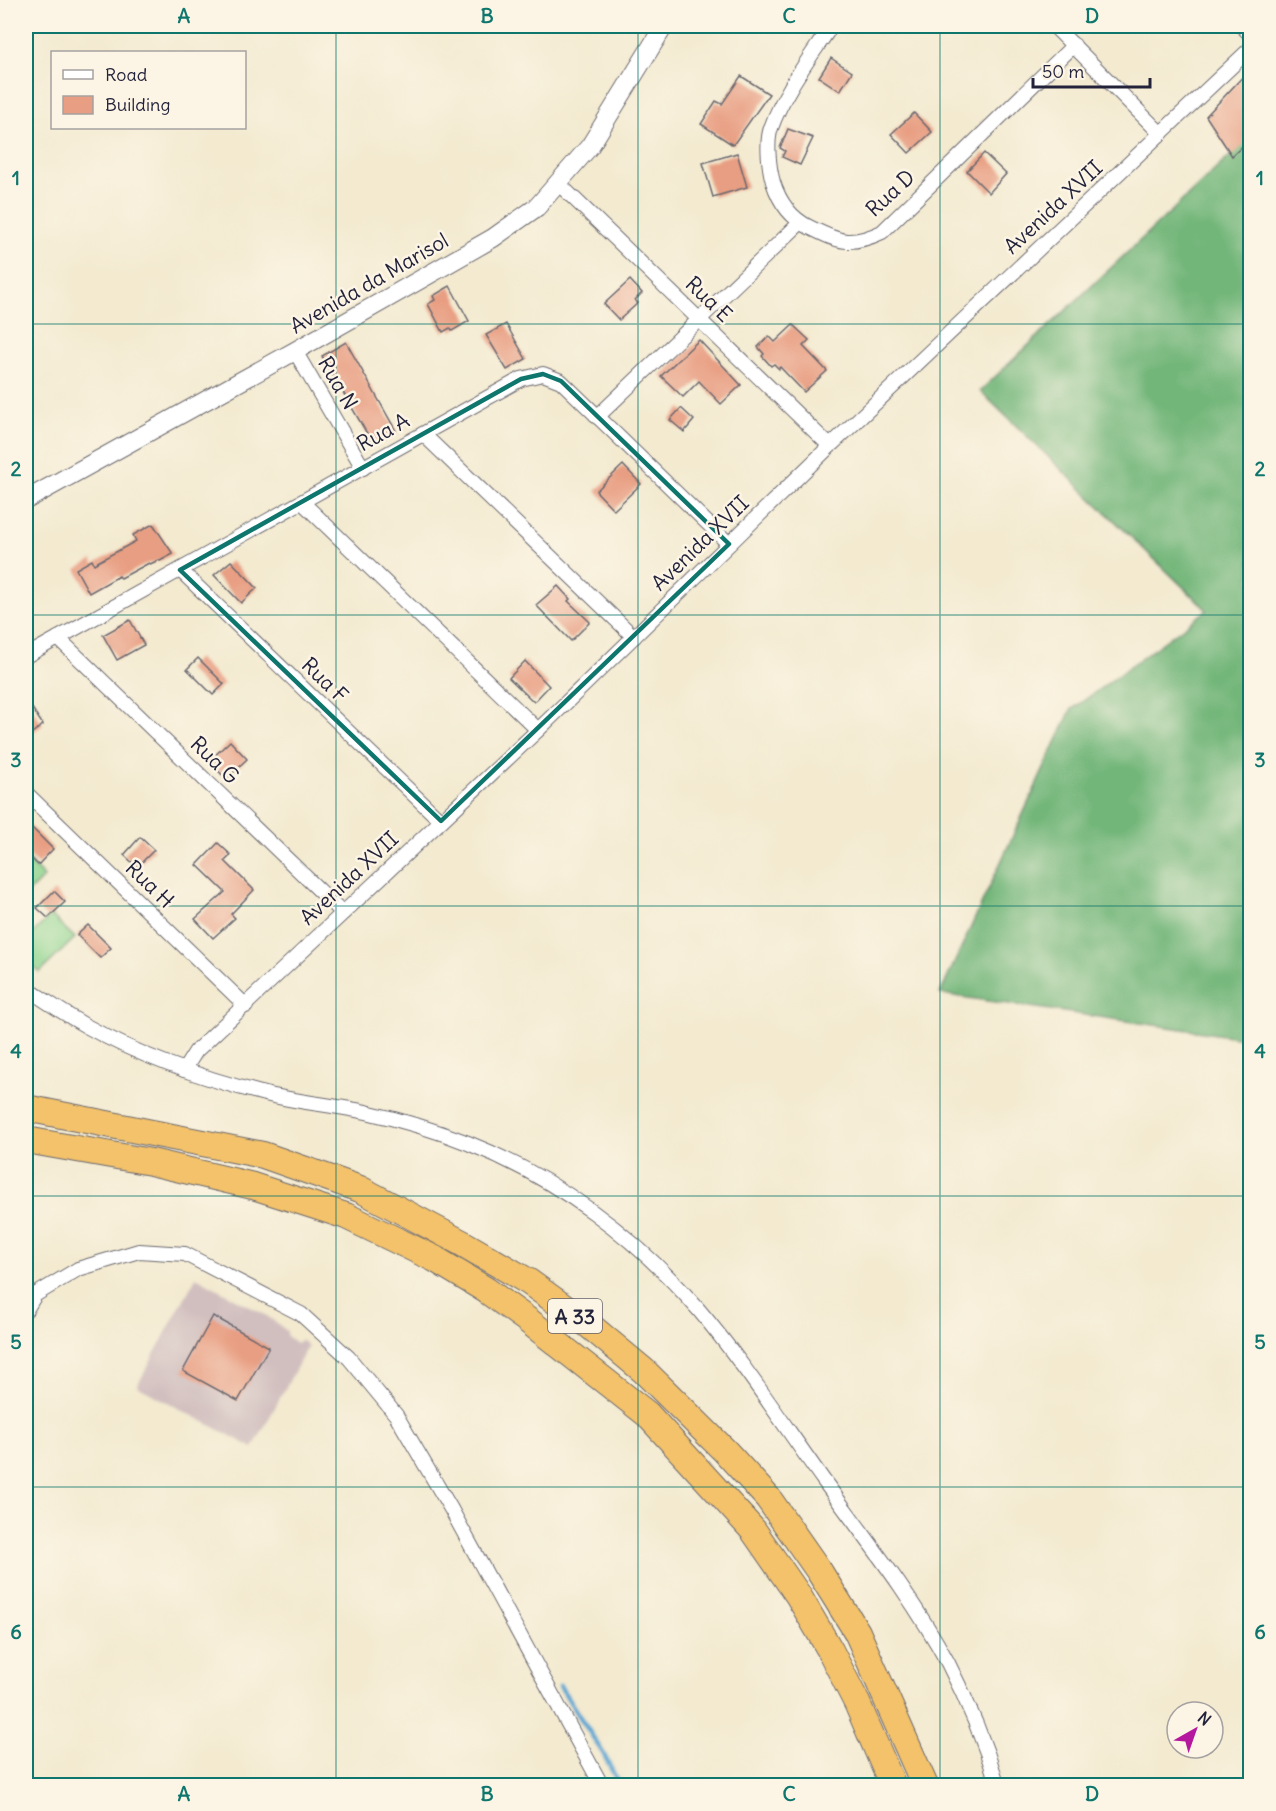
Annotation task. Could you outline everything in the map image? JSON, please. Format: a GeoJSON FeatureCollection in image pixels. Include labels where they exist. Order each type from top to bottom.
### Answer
{"type":"FeatureCollection","features":[{"type":"Feature","properties":{"kind":"highway","name":"A 33"},"geometry":{"type":"LineString","coordinates":[[26,1108],[262,1155],[360,1189],[462,1243],[529,1282],[590,1326],[644,1371],[725,1451],[768,1498],[819,1571],[857,1632],[925,1785]]}},
{"type":"Feature","properties":{"kind":"highway","name":"A 33"},"geometry":{"type":"LineString","coordinates":[[26,1140],[151,1162],[253,1186],[346,1216],[435,1259],[486,1290],[526,1319],[647,1414],[753,1530],[798,1595],[830,1650],[857,1703],[893,1785]]}},
{"type":"Feature","properties":{"kind":"street","name":"Avenida da Marisol"},"geometry":{"type":"LineString","coordinates":[[26,500],[493,238],[537,207],[590,146],[664,26]]}},
{"type":"Feature","properties":{"kind":"street","name":"Rua D"},"geometry":{"type":"LineString","coordinates":[[831,26],[787,93],[770,130],[769,168],[778,199],[800,223],[834,240],[862,241],[882,232],[1074,45]]}},
{"type":"Feature","properties":{"kind":"street"},"geometry":{"type":"LineString","coordinates":[[1054,26],[1161,134]]}},
{"type":"Feature","properties":{"kind":"street"},"geometry":{"type":"LineString","coordinates":[[1242,26],[1251,34]]}},
{"type":"Feature","properties":{"kind":"street","name":"Avenida XVII"},"geometry":{"type":"LineString","coordinates":[[184,1070],[196,1051],[538,730],[831,446],[1251,49]]}},
{"type":"Feature","properties":{"kind":"street","name":"Rua E"},"geometry":{"type":"LineString","coordinates":[[558,183],[831,446]]}},
{"type":"Feature","properties":{"kind":"street"},"geometry":{"type":"LineString","coordinates":[[597,417],[800,223]]}},
{"type":"Feature","properties":{"kind":"street","name":"Rua N"},"geometry":{"type":"LineString","coordinates":[[295,351],[363,468]]}},
{"type":"Feature","properties":{"kind":"street","name":"Rua A"},"geometry":{"type":"LineString","coordinates":[[26,656],[521,379],[543,374],[561,381],[729,544]]}},
{"type":"Feature","properties":{"kind":"street"},"geometry":{"type":"LineString","coordinates":[[423,434],[634,637]]}},
{"type":"Feature","properties":{"kind":"street"},"geometry":{"type":"LineString","coordinates":[[302,502],[538,730]]}},
{"type":"Feature","properties":{"kind":"street","name":"Rua F"},"geometry":{"type":"LineString","coordinates":[[180,570],[441,821]]}},
{"type":"Feature","properties":{"kind":"street","name":"Rua G"},"geometry":{"type":"LineString","coordinates":[[58,638],[343,913]]}},
{"type":"Feature","properties":{"kind":"street","name":"Rua H"},"geometry":{"type":"LineString","coordinates":[[26,793],[246,1005]]}},
{"type":"Feature","properties":{"kind":"street"},"geometry":{"type":"LineString","coordinates":[[26,988],[87,1027],[184,1070],[262,1094],[365,1112],[422,1126],[469,1143],[543,1179],[597,1214],[633,1243],[701,1312],[903,1591],[947,1662],[971,1711],[987,1749],[998,1785]]}},
{"type":"Feature","properties":{"kind":"street"},"geometry":{"type":"LineString","coordinates":[[26,1310],[36,1295],[78,1269],[139,1251],[185,1254],[300,1314],[349,1358],[396,1414],[451,1509],[602,1785]]}},
{"type":"Feature","properties":{"kind":"highlighted area"},"geometry":{"type":"Polygon","coordinates":[[[543,374],[561,381],[729,544],[441,821],[180,570],[521,379],[543,374]]]}},
{"type":"Feature","properties":{"kind":"shaded area"},"geometry":{"type":"Polygon","coordinates":[[[196,1277],[267,1316],[287,1331],[287,1336],[296,1343],[301,1340],[308,1346],[253,1448],[137,1386],[196,1277]]]}},
{"type":"Feature","properties":{"kind":"green space"},"geometry":{"type":"Polygon","coordinates":[[[1250,137],[1250,1039],[940,994],[1071,710],[1207,610],[980,391],[1250,137]]]}},
{"type":"Feature","properties":{"kind":"green space"},"geometry":{"type":"Polygon","coordinates":[[[26,858],[44,877],[26,895],[26,858]]]}},
{"type":"Feature","properties":{"kind":"green space"},"geometry":{"type":"Polygon","coordinates":[[[51,915],[75,938],[40,972],[26,962],[26,940],[51,915]]]}},
{"type":"Feature","properties":{"kind":"building"},"geometry":{"type":"Polygon","coordinates":[[[831,58],[852,72],[840,91],[819,77],[831,58]]]}},
{"type":"Feature","properties":{"kind":"building"},"geometry":{"type":"Polygon","coordinates":[[[1251,68],[1251,138],[1232,156],[1206,116],[1251,68]]]}},
{"type":"Feature","properties":{"kind":"building"},"geometry":{"type":"Polygon","coordinates":[[[741,76],[769,94],[733,145],[701,124],[716,101],[722,104],[741,76]]]}},
{"type":"Feature","properties":{"kind":"building"},"geometry":{"type":"Polygon","coordinates":[[[914,113],[932,132],[909,153],[891,134],[914,113]]]}},
{"type":"Feature","properties":{"kind":"building"},"geometry":{"type":"Polygon","coordinates":[[[788,129],[813,138],[800,165],[782,157],[785,151],[780,148],[788,129]]]}},
{"type":"Feature","properties":{"kind":"building"},"geometry":{"type":"Polygon","coordinates":[[[737,153],[747,187],[713,197],[703,163],[737,153]]]}},
{"type":"Feature","properties":{"kind":"building"},"geometry":{"type":"Polygon","coordinates":[[[984,153],[1006,174],[989,193],[967,171],[984,153]]]}},
{"type":"Feature","properties":{"kind":"building"},"geometry":{"type":"Polygon","coordinates":[[[630,280],[642,293],[635,300],[638,303],[619,320],[604,304],[630,280]]]}},
{"type":"Feature","properties":{"kind":"building"},"geometry":{"type":"Polygon","coordinates":[[[450,286],[469,321],[452,331],[450,328],[443,332],[428,304],[435,300],[433,296],[450,286]]]}},
{"type":"Feature","properties":{"kind":"building"},"geometry":{"type":"Polygon","coordinates":[[[506,324],[526,359],[507,370],[486,335],[506,324]]]}},
{"type":"Feature","properties":{"kind":"building"},"geometry":{"type":"Polygon","coordinates":[[[793,325],[809,340],[803,346],[827,371],[804,392],[780,367],[779,369],[774,364],[771,366],[758,347],[769,336],[775,342],[793,325]]]}},
{"type":"Feature","properties":{"kind":"building"},"geometry":{"type":"Polygon","coordinates":[[[699,340],[741,385],[721,404],[699,381],[683,397],[661,376],[699,340]]]}},
{"type":"Feature","properties":{"kind":"building"},"geometry":{"type":"Polygon","coordinates":[[[346,342],[396,431],[373,444],[322,356],[346,342]]]}},
{"type":"Feature","properties":{"kind":"building"},"geometry":{"type":"Polygon","coordinates":[[[681,408],[694,420],[684,432],[670,420],[681,408]]]}},
{"type":"Feature","properties":{"kind":"building"},"geometry":{"type":"Polygon","coordinates":[[[623,465],[641,484],[614,510],[596,491],[623,465]]]}},
{"type":"Feature","properties":{"kind":"building"},"geometry":{"type":"Polygon","coordinates":[[[153,524],[173,554],[160,561],[149,563],[121,578],[119,576],[89,593],[76,569],[92,560],[94,564],[136,541],[133,535],[153,524]]]}},
{"type":"Feature","properties":{"kind":"building"},"geometry":{"type":"Polygon","coordinates":[[[231,561],[257,588],[241,603],[214,575],[231,561]]]}},
{"type":"Feature","properties":{"kind":"building"},"geometry":{"type":"Polygon","coordinates":[[[558,586],[570,599],[568,601],[590,622],[571,641],[536,605],[558,586]]]}},
{"type":"Feature","properties":{"kind":"building"},"geometry":{"type":"Polygon","coordinates":[[[130,620],[144,645],[117,660],[103,635],[130,620]]]}},
{"type":"Feature","properties":{"kind":"building"},"geometry":{"type":"Polygon","coordinates":[[[198,658],[224,684],[213,695],[187,669],[198,658]]]}},
{"type":"Feature","properties":{"kind":"building"},"geometry":{"type":"Polygon","coordinates":[[[525,661],[549,686],[534,702],[509,678],[525,661]]]}},
{"type":"Feature","properties":{"kind":"building"},"geometry":{"type":"Polygon","coordinates":[[[26,699],[43,725],[26,737],[26,699]]]}},
{"type":"Feature","properties":{"kind":"building"},"geometry":{"type":"Polygon","coordinates":[[[230,741],[247,759],[226,779],[209,761],[230,741]]]}},
{"type":"Feature","properties":{"kind":"building"},"geometry":{"type":"Polygon","coordinates":[[[26,822],[53,849],[38,865],[26,853],[26,822]]]}},
{"type":"Feature","properties":{"kind":"building"},"geometry":{"type":"Polygon","coordinates":[[[140,837],[154,850],[137,867],[124,855],[140,837]]]}},
{"type":"Feature","properties":{"kind":"building"},"geometry":{"type":"Polygon","coordinates":[[[218,843],[231,855],[225,861],[254,890],[231,914],[235,918],[213,938],[195,919],[225,892],[197,865],[218,843]]]}},
{"type":"Feature","properties":{"kind":"building"},"geometry":{"type":"Polygon","coordinates":[[[54,891],[65,902],[48,918],[37,908],[54,891]]]}},
{"type":"Feature","properties":{"kind":"building"},"geometry":{"type":"Polygon","coordinates":[[[88,925],[111,948],[100,958],[77,935],[88,925]]]}},
{"type":"Feature","properties":{"kind":"building"},"geometry":{"type":"Polygon","coordinates":[[[213,1316],[269,1347],[238,1401],[183,1371],[213,1316]]]}},
{"type":"Feature","properties":{"kind":"waterway"},"geometry":{"type":"LineString","coordinates":[[560,1686],[603,1753],[620,1786]]}}]}
